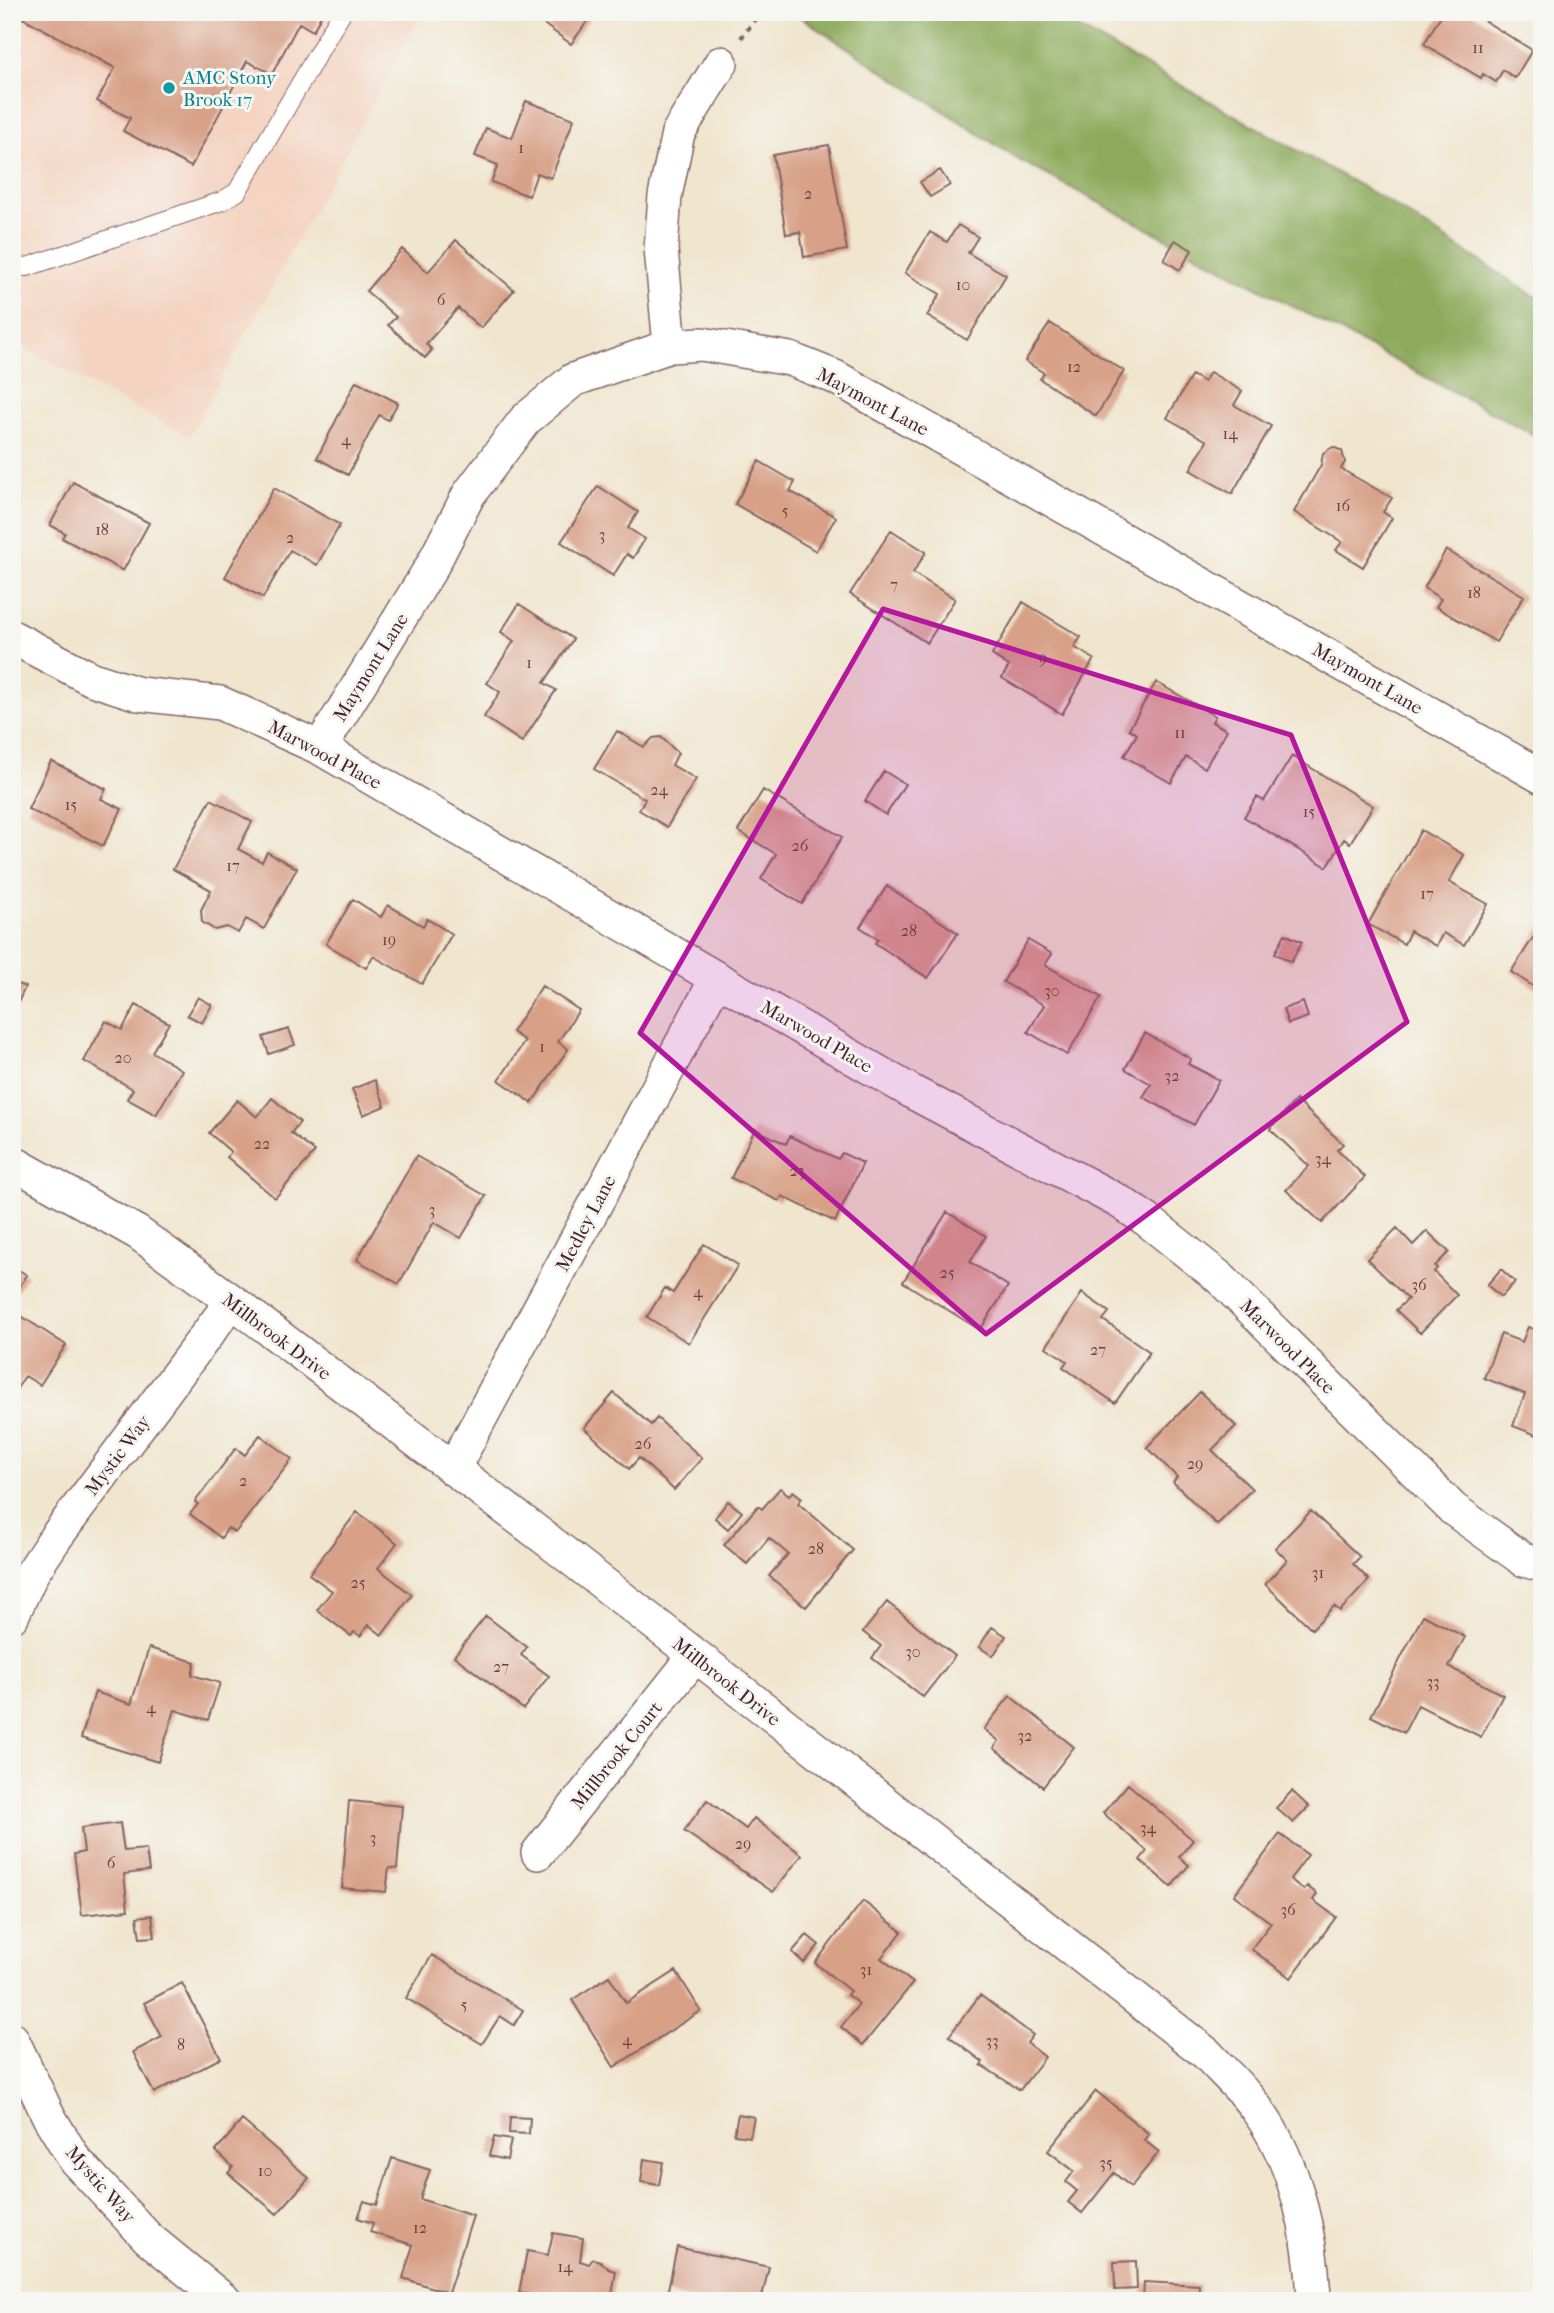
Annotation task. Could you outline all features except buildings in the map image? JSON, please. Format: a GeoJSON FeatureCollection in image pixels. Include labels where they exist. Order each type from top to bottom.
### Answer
{"type":"FeatureCollection","features":[{"type":"Feature","properties":{"kind":"street"},"geometry":{"type":"LineString","coordinates":[[670,346],[661,249],[665,196],[678,133],[721,63]]}},
{"type":"Feature","properties":{"kind":"street","name":"Maymont Lane"},"geometry":{"type":"LineString","coordinates":[[320,748],[432,566],[470,494],[525,420],[573,380],[670,346],[702,344],[790,359],[835,377],[1542,777]]}},
{"type":"Feature","properties":{"kind":"street","name":"Marwood Place"},"geometry":{"type":"LineString","coordinates":[[12,637],[92,679],[139,694],[220,703],[320,748],[914,1093],[1120,1202],[1220,1278],[1453,1509],[1524,1560],[1542,1565]]}},
{"type":"Feature","properties":{"kind":"street","name":"Medley Lane"},"geometry":{"type":"LineString","coordinates":[[453,1469],[717,978]]}},
{"type":"Feature","properties":{"kind":"street","name":"Millbrook Drive"},"geometry":{"type":"LineString","coordinates":[[12,1162],[138,1233],[232,1301],[453,1469],[1207,2054],[1259,2111],[1290,2169],[1313,2263],[1314,2301]]}},
{"type":"Feature","properties":{"kind":"street","name":"Mystic Way"},"geometry":{"type":"LineString","coordinates":[[12,1616],[32,1573],[56,1537],[232,1301]]}},
{"type":"Feature","properties":{"kind":"street","name":"Millbrook Court"},"geometry":{"type":"LineString","coordinates":[[538,1853],[695,1656]]}},
{"type":"Feature","properties":{"kind":"street","name":"Mystic Way"},"geometry":{"type":"LineString","coordinates":[[15,2050],[49,2117],[75,2160],[148,2238],[225,2301]]}},
{"type":"Feature","properties":{"kind":"lane"},"geometry":{"type":"LineString","coordinates":[[12,266],[27,267],[222,201],[237,192],[342,12]]}},
{"type":"Feature","properties":{"kind":"highlighted area"},"geometry":{"type":"Polygon","coordinates":[[[883,609],[1291,735],[1407,1022],[986,1334],[640,1033],[883,609]]]}},
{"type":"Feature","properties":{"kind":"shaded area"},"geometry":{"type":"Polygon","coordinates":[[[12,12],[423,12],[189,437],[12,341],[12,12]]]}},
{"type":"Feature","properties":{"kind":"green space"},"geometry":{"type":"Polygon","coordinates":[[[793,12],[1050,12],[1382,198],[1542,301],[1542,439],[1017,159],[793,12]]]}},
{"type":"Feature","properties":{"kind":"place","name":"AMC Stony Brook 17"},"geometry":{"type":"Point","coordinates":[169,88]}}]}
